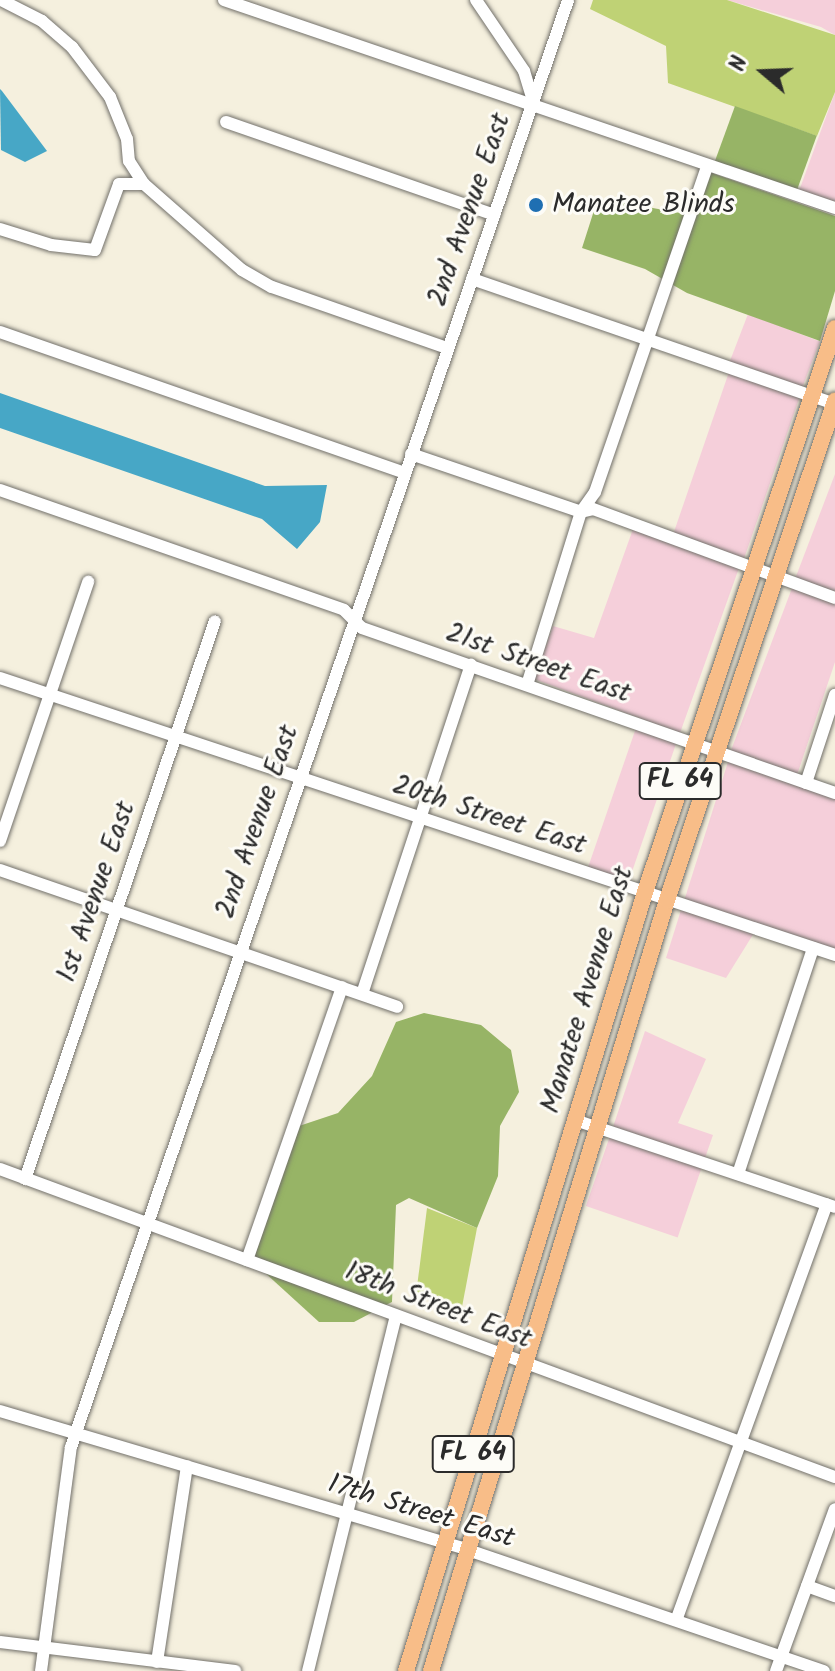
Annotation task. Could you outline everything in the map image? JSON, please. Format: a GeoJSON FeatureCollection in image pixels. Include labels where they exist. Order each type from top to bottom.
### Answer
{"type":"FeatureCollection","features":[{"type":"Feature","properties":{"kind":"main road","name":"Manatee Avenue East"},"geometry":{"type":"LineString","coordinates":[[406,1671],[645,892],[751,568],[835,328]]}},
{"type":"Feature","properties":{"kind":"main road","name":"Manatee Avenue East"},"geometry":{"type":"LineString","coordinates":[[431,1671],[714,752],[835,403]]}},
{"type":"Feature","properties":{"kind":"street"},"geometry":{"type":"LineString","coordinates":[[2,0],[53,29],[98,78],[120,117],[129,161],[144,184],[219,252],[272,287],[447,348]]}},
{"type":"Feature","properties":{"kind":"street"},"geometry":{"type":"LineString","coordinates":[[224,0],[404,62],[533,101],[707,166],[835,208]]}},
{"type":"Feature","properties":{"kind":"street"},"geometry":{"type":"LineString","coordinates":[[476,0],[524,71],[533,101]]}},
{"type":"Feature","properties":{"kind":"street","name":"2nd Avenue East"},"geometry":{"type":"LineString","coordinates":[[41,1671],[76,1434],[352,618],[568,0]]}},
{"type":"Feature","properties":{"kind":"street"},"geometry":{"type":"LineString","coordinates":[[226,122],[494,215]]}},
{"type":"Feature","properties":{"kind":"street"},"geometry":{"type":"LineString","coordinates":[[527,685],[581,512],[595,492],[707,166]]}},
{"type":"Feature","properties":{"kind":"street"},"geometry":{"type":"LineString","coordinates":[[0,229],[51,245],[95,250],[119,184],[144,184]]}},
{"type":"Feature","properties":{"kind":"street"},"geometry":{"type":"LineString","coordinates":[[472,279],[835,403]]}},
{"type":"Feature","properties":{"kind":"street"},"geometry":{"type":"LineString","coordinates":[[0,332],[403,472]]}},
{"type":"Feature","properties":{"kind":"street"},"geometry":{"type":"LineString","coordinates":[[411,454],[581,512],[593,509],[835,598]]}},
{"type":"Feature","properties":{"kind":"street","name":"21st Street East"},"geometry":{"type":"LineString","coordinates":[[0,490],[344,610],[362,628],[835,793]]}},
{"type":"Feature","properties":{"kind":"street"},"geometry":{"type":"LineString","coordinates":[[0,841],[88,582]]}},
{"type":"Feature","properties":{"kind":"street","name":"1st Avenue East"},"geometry":{"type":"LineString","coordinates":[[25,1179],[215,621]]}},
{"type":"Feature","properties":{"kind":"street"},"geometry":{"type":"LineString","coordinates":[[362,994],[471,665]]}},
{"type":"Feature","properties":{"kind":"street","name":"20th Street East"},"geometry":{"type":"LineString","coordinates":[[0,678],[835,955]]}},
{"type":"Feature","properties":{"kind":"street"},"geometry":{"type":"LineString","coordinates":[[806,783],[835,695]]}},
{"type":"Feature","properties":{"kind":"street"},"geometry":{"type":"LineString","coordinates":[[0,870],[397,1007]]}},
{"type":"Feature","properties":{"kind":"street"},"geometry":{"type":"LineString","coordinates":[[738,1174],[813,948]]}},
{"type":"Feature","properties":{"kind":"street"},"geometry":{"type":"LineString","coordinates":[[247,1260],[342,987]]}},
{"type":"Feature","properties":{"kind":"street"},"geometry":{"type":"LineString","coordinates":[[575,1120],[831,1206],[677,1618]]}},
{"type":"Feature","properties":{"kind":"street","name":"18th Street East"},"geometry":{"type":"LineString","coordinates":[[0,1169],[835,1477]]}},
{"type":"Feature","properties":{"kind":"street"},"geometry":{"type":"LineString","coordinates":[[308,1671],[396,1316]]}},
{"type":"Feature","properties":{"kind":"street","name":"17th Street East"},"geometry":{"type":"LineString","coordinates":[[0,1411],[446,1543],[677,1618],[824,1671]]}},
{"type":"Feature","properties":{"kind":"street"},"geometry":{"type":"LineString","coordinates":[[157,1662],[187,1466]]}},
{"type":"Feature","properties":{"kind":"street"},"geometry":{"type":"LineString","coordinates":[[776,1671],[835,1509]]}},
{"type":"Feature","properties":{"kind":"street"},"geometry":{"type":"LineString","coordinates":[[807,1586],[835,1596]]}},
{"type":"Feature","properties":{"kind":"street"},"geometry":{"type":"LineString","coordinates":[[0,1642],[235,1671]]}},
{"type":"Feature","properties":{"kind":"shaded area"},"geometry":{"type":"Polygon","coordinates":[[[727,0],[835,0],[835,35],[821,27],[727,0]]]}},
{"type":"Feature","properties":{"kind":"shaded area"},"geometry":{"type":"Polygon","coordinates":[[[835,92],[835,203],[799,191],[835,92]]]}},
{"type":"Feature","properties":{"kind":"shaded area"},"geometry":{"type":"Polygon","coordinates":[[[748,314],[820,342],[801,390],[729,363],[748,314]]]}},
{"type":"Feature","properties":{"kind":"shaded area"},"geometry":{"type":"Polygon","coordinates":[[[729,372],[800,396],[744,558],[673,534],[729,372]]]}},
{"type":"Feature","properties":{"kind":"shaded area"},"geometry":{"type":"Polygon","coordinates":[[[835,474],[835,592],[795,579],[835,474]]]}},
{"type":"Feature","properties":{"kind":"shaded area"},"geometry":{"type":"Polygon","coordinates":[[[633,529],[739,568],[680,733],[534,679],[553,626],[594,638],[633,529]]]}},
{"type":"Feature","properties":{"kind":"shaded area"},"geometry":{"type":"Polygon","coordinates":[[[792,588],[835,603],[835,662],[797,775],[730,753],[792,588]]]}},
{"type":"Feature","properties":{"kind":"shaded area"},"geometry":{"type":"Polygon","coordinates":[[[636,728],[677,742],[629,881],[588,867],[636,728]]]}},
{"type":"Feature","properties":{"kind":"shaded area"},"geometry":{"type":"Polygon","coordinates":[[[728,762],[835,798],[835,950],[684,901],[728,762]]]}},
{"type":"Feature","properties":{"kind":"shaded area"},"geometry":{"type":"Polygon","coordinates":[[[681,910],[754,933],[726,978],[666,958],[681,910]]]}},
{"type":"Feature","properties":{"kind":"shaded area"},"geometry":{"type":"Polygon","coordinates":[[[645,1031],[706,1059],[678,1123],[713,1135],[705,1158],[613,1127],[645,1031]]]}},
{"type":"Feature","properties":{"kind":"shaded area"},"geometry":{"type":"Polygon","coordinates":[[[610,1136],[702,1168],[678,1238],[586,1206],[610,1136]]]}},
{"type":"Feature","properties":{"kind":"green space"},"geometry":{"type":"Polygon","coordinates":[[[593,0],[727,0],[835,35],[835,92],[817,136],[668,83],[666,46],[590,9],[593,0]]]}},
{"type":"Feature","properties":{"kind":"green space"},"geometry":{"type":"Polygon","coordinates":[[[735,106],[817,136],[796,193],[714,163],[735,106]]]}},
{"type":"Feature","properties":{"kind":"green space"},"geometry":{"type":"Polygon","coordinates":[[[709,172],[835,216],[835,291],[820,341],[687,293],[645,269],[582,248],[598,198],[691,215],[709,172]]]}},
{"type":"Feature","properties":{"kind":"green space"},"geometry":{"type":"Polygon","coordinates":[[[424,1013],[481,1025],[511,1050],[519,1092],[500,1126],[498,1176],[477,1228],[409,1198],[396,1205],[392,1302],[384,1306],[254,1257],[299,1126],[338,1113],[372,1076],[396,1022],[424,1013]]]}},
{"type":"Feature","properties":{"kind":"green space"},"geometry":{"type":"Polygon","coordinates":[[[427,1208],[477,1228],[462,1307],[416,1295],[427,1208]]]}},
{"type":"Feature","properties":{"kind":"green space"},"geometry":{"type":"Polygon","coordinates":[[[263,1271],[373,1312],[354,1322],[319,1322],[263,1271]]]}},
{"type":"Feature","properties":{"kind":"water"},"geometry":{"type":"Polygon","coordinates":[[[0,89],[47,151],[25,162],[1,150],[0,89]]]}},
{"type":"Feature","properties":{"kind":"water"},"geometry":{"type":"Polygon","coordinates":[[[0,393],[265,486],[327,485],[320,522],[297,549],[262,519],[0,428],[0,393]]]}},
{"type":"Feature","properties":{"kind":"place","name":"Manatee Blinds"},"geometry":{"type":"Point","coordinates":[536,205]}}]}
